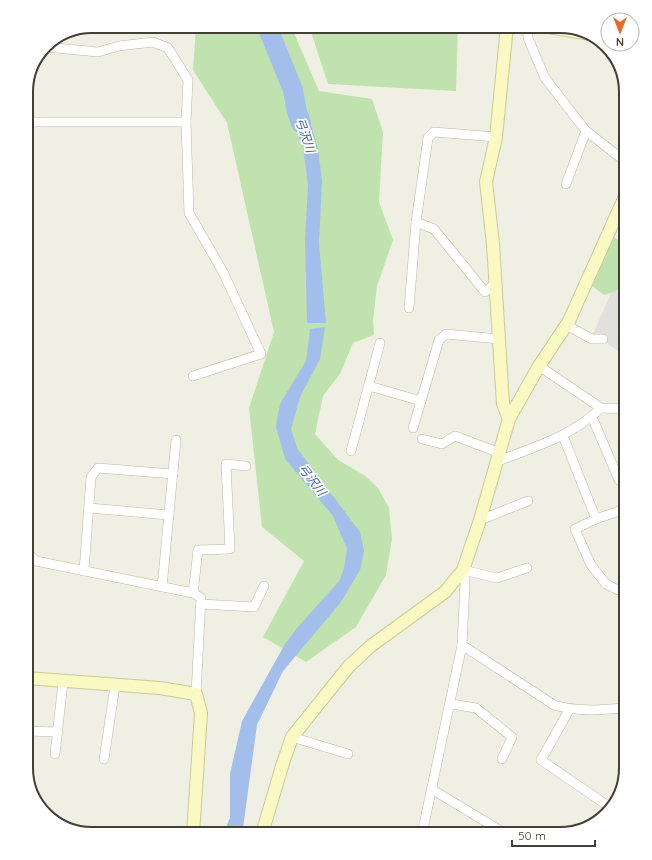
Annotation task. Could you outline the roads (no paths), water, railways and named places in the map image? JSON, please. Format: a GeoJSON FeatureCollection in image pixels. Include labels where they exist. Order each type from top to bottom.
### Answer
{"type":"FeatureCollection","features":[{"type":"Feature","properties":{"kind":"street"},"geometry":{"type":"LineString","coordinates":[[506,33],[496,137],[486,182],[503,404],[509,419]]}},
{"type":"Feature","properties":{"kind":"street"},"geometry":{"type":"LineString","coordinates":[[528,33],[528,38],[545,78],[586,131],[619,157]]}},
{"type":"Feature","properties":{"kind":"street"},"geometry":{"type":"LineString","coordinates":[[53,48],[98,52],[120,46],[154,42],[168,48],[188,80],[186,122],[189,213],[223,272],[261,354],[193,376]]}},
{"type":"Feature","properties":{"kind":"street"},"geometry":{"type":"LineString","coordinates":[[33,122],[186,122]]}},
{"type":"Feature","properties":{"kind":"street"},"geometry":{"type":"LineString","coordinates":[[566,184],[586,131]]}},
{"type":"Feature","properties":{"kind":"street"},"geometry":{"type":"LineString","coordinates":[[409,308],[416,222],[428,138],[434,132],[496,137]]}},
{"type":"Feature","properties":{"kind":"street"},"geometry":{"type":"LineString","coordinates":[[264,827],[292,737],[350,666],[372,645],[445,592],[463,570],[480,520],[509,419],[539,366],[566,325],[619,209]]}},
{"type":"Feature","properties":{"kind":"street"},"geometry":{"type":"LineString","coordinates":[[416,222],[434,229],[485,292],[495,284]]}},
{"type":"Feature","properties":{"kind":"street"},"geometry":{"type":"LineString","coordinates":[[566,325],[592,339],[603,339]]}},
{"type":"Feature","properties":{"kind":"street"},"geometry":{"type":"LineString","coordinates":[[413,428],[439,340],[446,334],[499,339]]}},
{"type":"Feature","properties":{"kind":"street"},"geometry":{"type":"LineString","coordinates":[[351,451],[380,343]]}},
{"type":"Feature","properties":{"kind":"street"},"geometry":{"type":"LineString","coordinates":[[539,366],[601,408],[619,409]]}},
{"type":"Feature","properties":{"kind":"street"},"geometry":{"type":"LineString","coordinates":[[369,386],[421,401]]}},
{"type":"Feature","properties":{"kind":"street"},"geometry":{"type":"LineString","coordinates":[[422,439],[442,444],[455,436],[499,457],[563,436],[592,417],[601,408]]}},
{"type":"Feature","properties":{"kind":"street"},"geometry":{"type":"LineString","coordinates":[[592,417],[618,480]]}},
{"type":"Feature","properties":{"kind":"street"},"geometry":{"type":"LineString","coordinates":[[563,436],[596,518]]}},
{"type":"Feature","properties":{"kind":"street"},"geometry":{"type":"LineString","coordinates":[[162,587],[176,440]]}},
{"type":"Feature","properties":{"kind":"street"},"geometry":{"type":"LineString","coordinates":[[193,593],[198,550],[230,549],[226,464],[246,466]]}},
{"type":"Feature","properties":{"kind":"street"},"geometry":{"type":"LineString","coordinates":[[84,571],[91,477],[98,468],[173,474]]}},
{"type":"Feature","properties":{"kind":"street"},"geometry":{"type":"LineString","coordinates":[[480,520],[528,502]]}},
{"type":"Feature","properties":{"kind":"street"},"geometry":{"type":"LineString","coordinates":[[89,508],[169,515]]}},
{"type":"Feature","properties":{"kind":"street"},"geometry":{"type":"LineString","coordinates":[[619,511],[596,518],[575,529],[591,565],[606,584],[619,590]]}},
{"type":"Feature","properties":{"kind":"street"},"geometry":{"type":"LineString","coordinates":[[33,557],[36,560],[84,571],[193,593],[201,598],[196,694],[201,713],[193,827]]}},
{"type":"Feature","properties":{"kind":"street"},"geometry":{"type":"LineString","coordinates":[[463,570],[497,578],[527,568]]}},
{"type":"Feature","properties":{"kind":"street"},"geometry":{"type":"LineString","coordinates":[[424,827],[433,790],[462,645],[465,582],[463,570]]}},
{"type":"Feature","properties":{"kind":"street"},"geometry":{"type":"LineString","coordinates":[[201,604],[254,607],[264,586]]}},
{"type":"Feature","properties":{"kind":"street"},"geometry":{"type":"LineString","coordinates":[[462,645],[554,705],[569,710],[592,711],[619,709]]}},
{"type":"Feature","properties":{"kind":"street"},"geometry":{"type":"LineString","coordinates":[[33,679],[115,686],[160,688],[196,694]]}},
{"type":"Feature","properties":{"kind":"street"},"geometry":{"type":"LineString","coordinates":[[55,754],[63,682]]}},
{"type":"Feature","properties":{"kind":"street"},"geometry":{"type":"LineString","coordinates":[[104,759],[115,686]]}},
{"type":"Feature","properties":{"kind":"street"},"geometry":{"type":"LineString","coordinates":[[451,704],[476,708],[512,737],[502,759]]}},
{"type":"Feature","properties":{"kind":"street"},"geometry":{"type":"LineString","coordinates":[[569,710],[541,760],[606,805]]}},
{"type":"Feature","properties":{"kind":"street"},"geometry":{"type":"LineString","coordinates":[[33,731],[58,732]]}},
{"type":"Feature","properties":{"kind":"street"},"geometry":{"type":"LineString","coordinates":[[292,737],[348,754]]}},
{"type":"Feature","properties":{"kind":"street"},"geometry":{"type":"LineString","coordinates":[[433,790],[494,827]]}},
{"type":"Feature","properties":{"kind":"water"},"geometry":{"type":"Polygon","coordinates":[[[302,95],[318,149],[322,181],[319,243],[326,323],[307,323],[305,240],[308,185],[303,147],[291,119],[285,98],[302,95]]]}},
{"type":"Feature","properties":{"kind":"water"},"geometry":{"type":"Polygon","coordinates":[[[325,327],[320,359],[300,397],[291,429],[297,448],[360,532],[364,551],[360,570],[341,602],[283,671],[257,725],[243,827],[226,827],[230,818],[230,774],[242,721],[285,644],[297,628],[340,580],[344,568],[347,549],[333,516],[285,459],[276,427],[281,402],[306,361],[310,329],[325,327]]]}},
{"type":"Feature","properties":{"kind":"waterway","name":"弓沢川"},"geometry":{"type":"LineString","coordinates":[[270,33],[293,90],[297,112],[301,123]]}}]}
